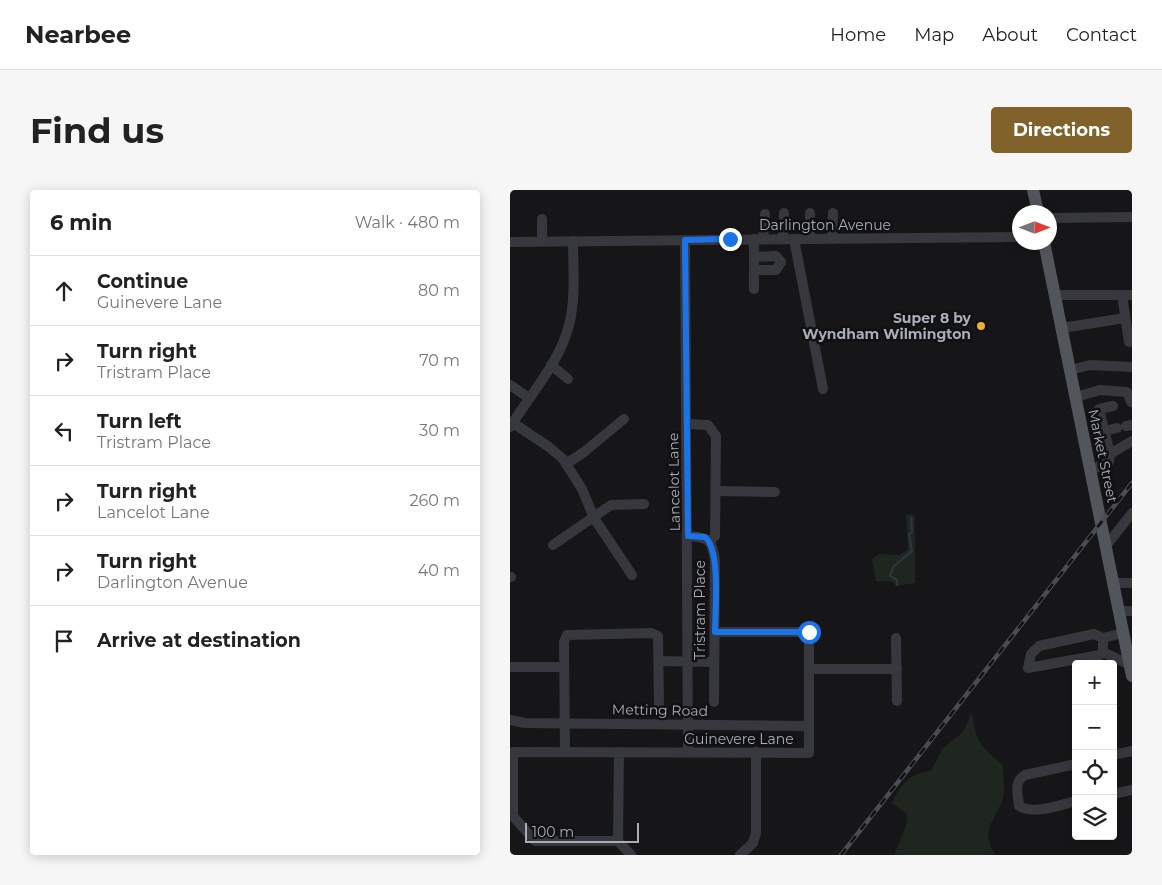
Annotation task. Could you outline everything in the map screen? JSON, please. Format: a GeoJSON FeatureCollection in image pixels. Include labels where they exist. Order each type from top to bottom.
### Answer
{"type":"FeatureCollection","features":[{"type":"Feature","properties":{"kind":"main road"},"geometry":{"type":"LineString","coordinates":[[1033,190],[1036,205]]}},
{"type":"Feature","properties":{"kind":"main road","name":"Market Street"},"geometry":{"type":"LineString","coordinates":[[1046,250],[1113,583],[1126,611],[1123,633],[1131,670]]}},
{"type":"Feature","properties":{"kind":"street"},"geometry":{"type":"LineString","coordinates":[[784,213],[788,239],[823,389]]}},
{"type":"Feature","properties":{"kind":"street"},"geometry":{"type":"LineString","coordinates":[[810,213],[810,239]]}},
{"type":"Feature","properties":{"kind":"street"},"geometry":{"type":"LineString","coordinates":[[832,239],[833,213]]}},
{"type":"Feature","properties":{"kind":"street"},"geometry":{"type":"LineString","coordinates":[[754,289],[754,257],[766,214]]}},
{"type":"Feature","properties":{"kind":"street"},"geometry":{"type":"LineString","coordinates":[[1057,218],[1132,217]]}},
{"type":"Feature","properties":{"kind":"street"},"geometry":{"type":"LineString","coordinates":[[542,218],[542,241]]}},
{"type":"Feature","properties":{"kind":"street","name":"Darlington Avenue"},"geometry":{"type":"LineString","coordinates":[[510,242],[1012,237]]}},
{"type":"Feature","properties":{"kind":"street","name":"Lancelot Lane"},"geometry":{"type":"LineString","coordinates":[[685,240],[689,661],[688,752]]}},
{"type":"Feature","properties":{"kind":"street"},"geometry":{"type":"LineString","coordinates":[[573,241],[574,275],[569,325],[551,365],[511,425],[556,453],[566,464],[582,489],[594,518],[632,575]]}},
{"type":"Feature","properties":{"kind":"street"},"geometry":{"type":"LineString","coordinates":[[754,257],[776,256],[780,262],[776,270],[754,270]]}},
{"type":"Feature","properties":{"kind":"street"},"geometry":{"type":"LineString","coordinates":[[1055,295],[1127,295],[1126,318],[1129,342]]}},
{"type":"Feature","properties":{"kind":"street"},"geometry":{"type":"LineString","coordinates":[[1062,328],[1126,318]]}},
{"type":"Feature","properties":{"kind":"street"},"geometry":{"type":"LineString","coordinates":[[1070,370],[1090,364],[1132,368]]}},
{"type":"Feature","properties":{"kind":"street"},"geometry":{"type":"LineString","coordinates":[[551,365],[568,379]]}},
{"type":"Feature","properties":{"kind":"street"},"geometry":{"type":"LineString","coordinates":[[510,386],[529,398]]}},
{"type":"Feature","properties":{"kind":"street"},"geometry":{"type":"LineString","coordinates":[[1091,470],[1108,462],[1110,454],[1095,391]]}},
{"type":"Feature","properties":{"kind":"street"},"geometry":{"type":"LineString","coordinates":[[1076,397],[1095,391],[1127,392],[1127,402],[1099,409]]}},
{"type":"Feature","properties":{"kind":"street"},"geometry":{"type":"LineString","coordinates":[[566,464],[584,452],[624,419]]}},
{"type":"Feature","properties":{"kind":"street"},"geometry":{"type":"LineString","coordinates":[[687,424],[705,424],[714,431],[716,536],[710,541]]}},
{"type":"Feature","properties":{"kind":"street"},"geometry":{"type":"LineString","coordinates":[[1104,431],[1125,426]]}},
{"type":"Feature","properties":{"kind":"street"},"geometry":{"type":"LineString","coordinates":[[1110,454],[1132,441]]}},
{"type":"Feature","properties":{"kind":"street"},"geometry":{"type":"LineString","coordinates":[[716,491],[775,492]]}},
{"type":"Feature","properties":{"kind":"street"},"geometry":{"type":"LineString","coordinates":[[553,545],[611,505],[644,504]]}},
{"type":"Feature","properties":{"kind":"street"},"geometry":{"type":"LineString","coordinates":[[1106,546],[1132,513]]}},
{"type":"Feature","properties":{"kind":"street","name":"Tristram Place"},"geometry":{"type":"LineString","coordinates":[[688,536],[705,537],[710,541],[715,560],[714,702]]}},
{"type":"Feature","properties":{"kind":"street"},"geometry":{"type":"LineString","coordinates":[[1113,583],[1132,583]]}},
{"type":"Feature","properties":{"kind":"street","name":"Guinevere Lane"},"geometry":{"type":"LineString","coordinates":[[618,841],[535,841],[530,837],[513,816],[513,752],[810,753],[809,632],[715,632]]}},
{"type":"Feature","properties":{"kind":"street"},"geometry":{"type":"LineString","coordinates":[[565,752],[564,642],[568,635],[651,633],[658,636],[660,661],[659,705]]}},
{"type":"Feature","properties":{"kind":"street"},"geometry":{"type":"LineString","coordinates":[[1123,633],[1103,638],[1094,634],[1039,646],[1031,654],[1028,668],[1104,652],[1131,670]]}},
{"type":"Feature","properties":{"kind":"street"},"geometry":{"type":"LineString","coordinates":[[896,638],[897,701]]}},
{"type":"Feature","properties":{"kind":"street"},"geometry":{"type":"LineString","coordinates":[[1103,638],[1104,652]]}},
{"type":"Feature","properties":{"kind":"street"},"geometry":{"type":"LineString","coordinates":[[660,661],[714,662]]}},
{"type":"Feature","properties":{"kind":"street"},"geometry":{"type":"LineString","coordinates":[[510,668],[564,667]]}},
{"type":"Feature","properties":{"kind":"street"},"geometry":{"type":"LineString","coordinates":[[809,669],[897,669]]}},
{"type":"Feature","properties":{"kind":"street","name":"Metting Road"},"geometry":{"type":"LineString","coordinates":[[510,720],[525,723],[809,726]]}},
{"type":"Feature","properties":{"kind":"street"},"geometry":{"type":"LineString","coordinates":[[1117,754],[1132,751]]}},
{"type":"Feature","properties":{"kind":"street"},"geometry":{"type":"LineString","coordinates":[[619,752],[618,841],[631,855]]}},
{"type":"Feature","properties":{"kind":"street"},"geometry":{"type":"LineString","coordinates":[[740,855],[753,843],[756,834],[756,752]]}},
{"type":"Feature","properties":{"kind":"street"},"geometry":{"type":"LineString","coordinates":[[1072,765],[1025,776],[1019,779],[1016,785],[1019,806],[1024,809],[1036,809],[1072,803]]}},
{"type":"Feature","properties":{"kind":"street"},"geometry":{"type":"LineString","coordinates":[[1117,793],[1132,790]]}},
{"type":"Feature","properties":{"kind":"shaded area"},"geometry":{"type":"Polygon","coordinates":[[[910,514],[915,516],[915,583],[895,586],[893,582],[876,581],[872,559],[879,554],[900,555],[908,549],[906,516],[910,514]]]}},
{"type":"Feature","properties":{"kind":"shaded area"},"geometry":{"type":"Polygon","coordinates":[[[972,712],[975,730],[980,743],[1003,765],[1003,797],[989,832],[989,839],[995,855],[894,855],[906,826],[907,814],[892,803],[895,797],[902,785],[912,777],[931,771],[942,749],[963,732],[972,712]]]}},
{"type":"Feature","properties":{"kind":"waterway"},"geometry":{"type":"LineString","coordinates":[[897,585],[897,580],[890,576],[894,566],[912,551],[909,535],[912,532],[911,518]]}},
{"type":"Feature","properties":{"kind":"railway"},"geometry":{"type":"LineString","coordinates":[[841,855],[1132,483]]}},
{"type":"Feature","properties":{"kind":"place","name":"Super 8 by Wyndham Wilmington"},"geometry":{"type":"Point","coordinates":[981,326]}},
{"type":"Feature","properties":{"kind":"route"},"geometry":{"type":"LineString","coordinates":[[730,239],[685,240],[688,536],[705,537],[710,541],[712,547],[715,560],[715,632],[809,632]]}}]}
